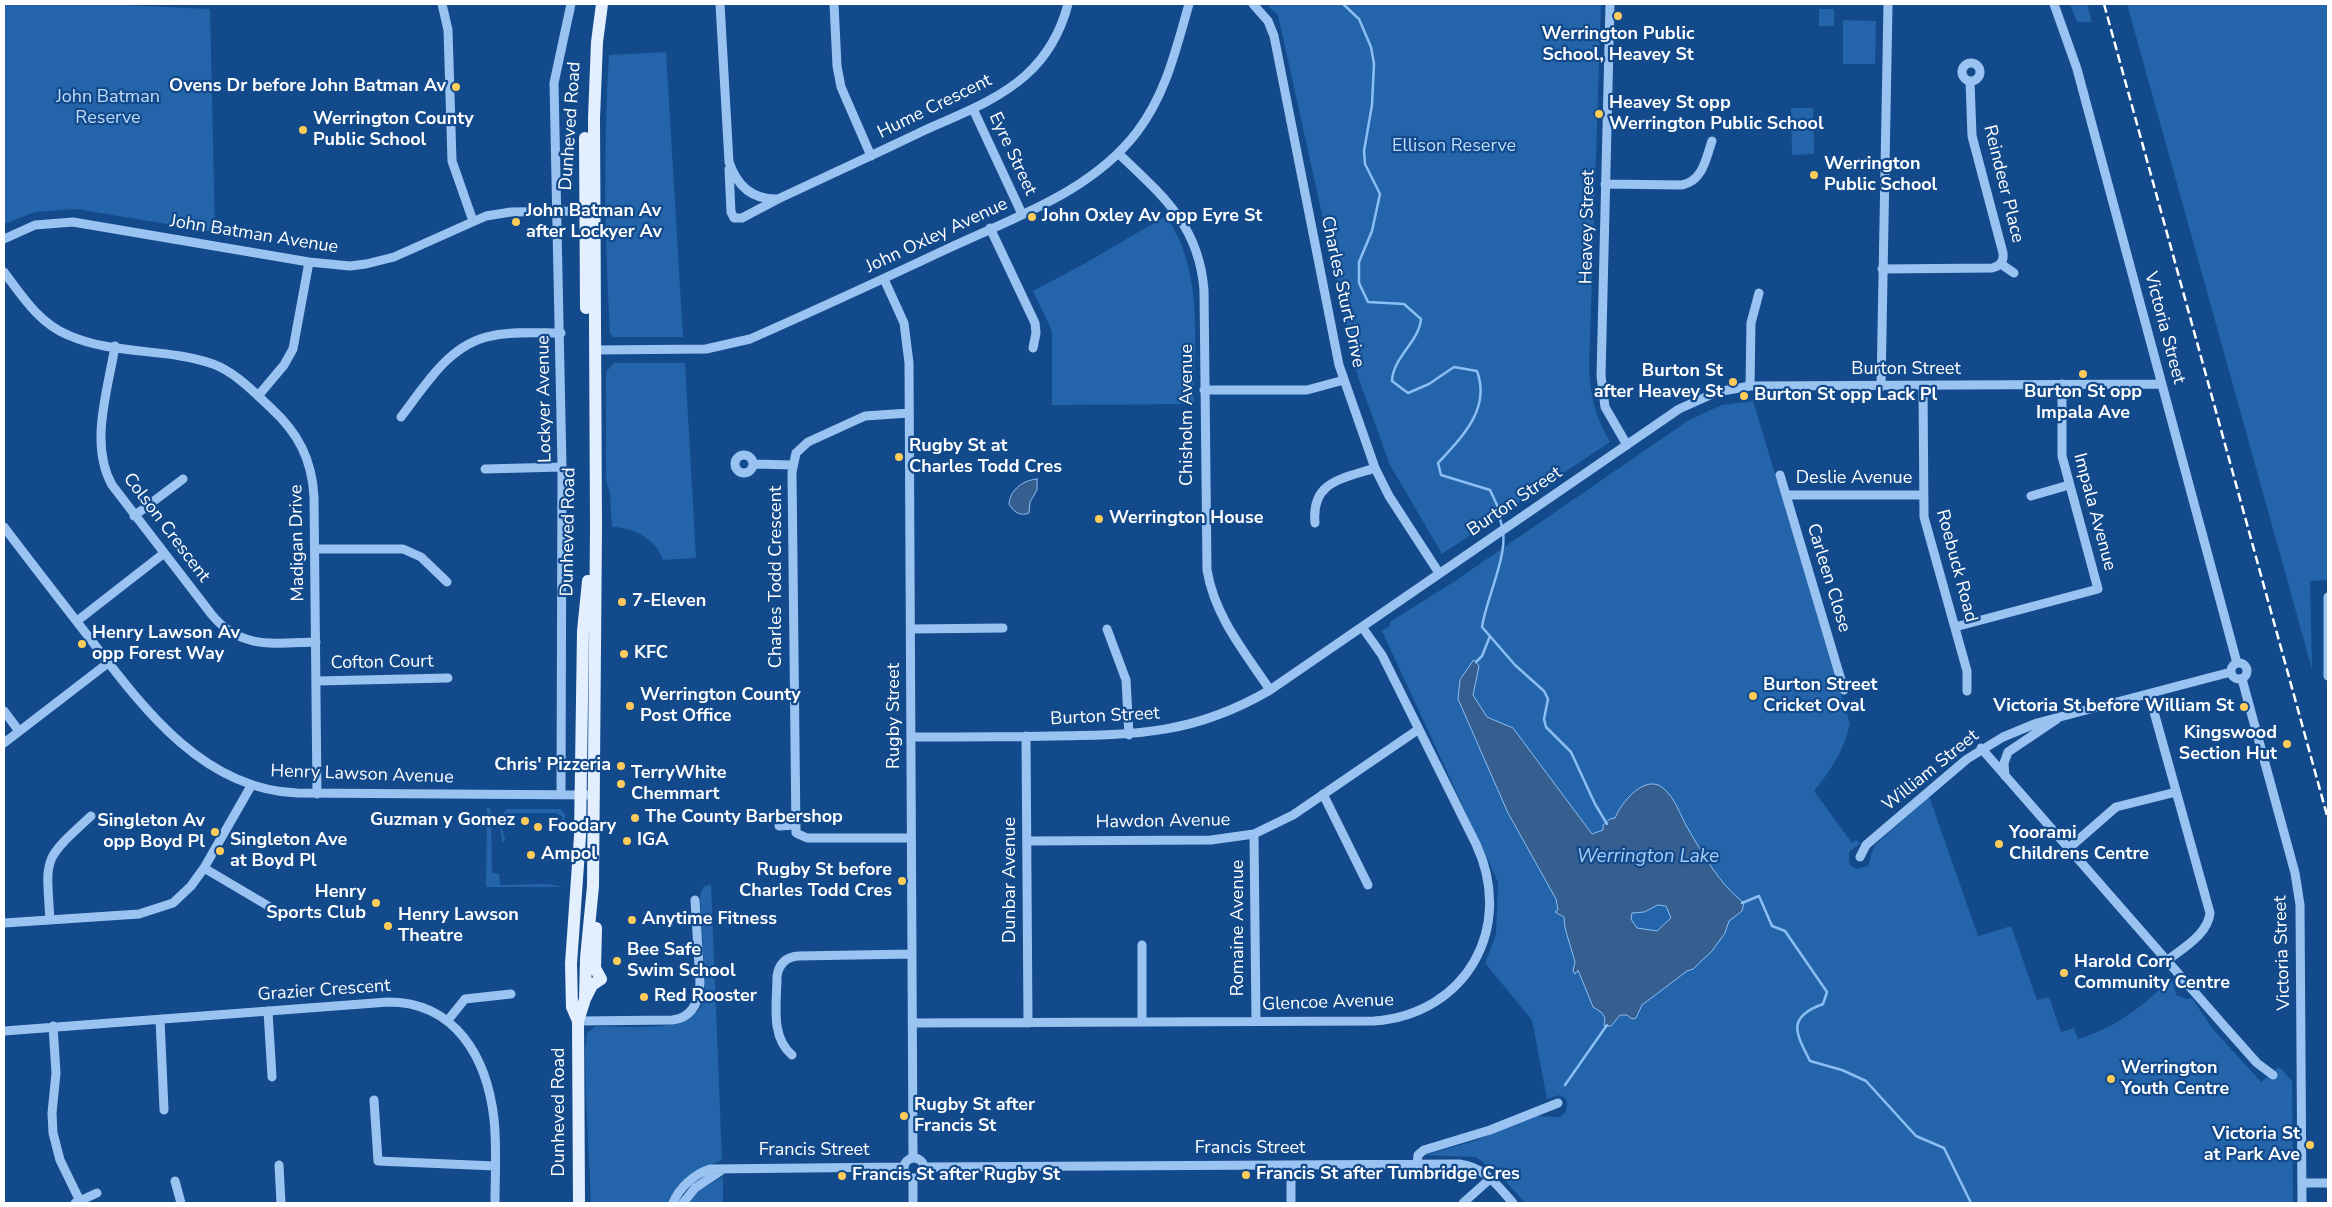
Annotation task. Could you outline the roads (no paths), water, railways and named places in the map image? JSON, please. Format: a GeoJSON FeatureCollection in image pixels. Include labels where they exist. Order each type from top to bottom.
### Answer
{"type":"FeatureCollection","features":[{"type":"Feature","properties":{"kind":"main road","name":"Dunheved Road"},"geometry":{"type":"LineString","coordinates":[[579,1203],[578,1021],[592,985],[602,979],[596,968],[596,920],[593,886],[596,350],[594,188],[597,42],[602,4]]}},
{"type":"Feature","properties":{"kind":"main road","name":"Dunheved Road"},"geometry":{"type":"LineString","coordinates":[[578,1021],[572,1007],[571,972],[579,870],[582,658],[589,558],[584,212],[587,112],[592,59],[597,42]]}},
{"type":"Feature","properties":{"kind":"main road"},"geometry":{"type":"LineString","coordinates":[[594,188],[584,212],[594,230]]}},
{"type":"Feature","properties":{"kind":"main road"},"geometry":{"type":"LineString","coordinates":[[587,336],[596,350],[587,364]]}},
{"type":"Feature","properties":{"kind":"main road"},"geometry":{"type":"LineString","coordinates":[[582,658],[595,672],[583,685]]}},
{"type":"Feature","properties":{"kind":"street"},"geometry":{"type":"LineString","coordinates":[[442,4],[448,30],[452,161],[472,221]]}},
{"type":"Feature","properties":{"kind":"street","name":"Lockyer Avenue"},"geometry":{"type":"LineString","coordinates":[[560,795],[561,333],[554,82],[571,4]]}},
{"type":"Feature","properties":{"kind":"street","name":"Hume Crescent"},"geometry":{"type":"LineString","coordinates":[[720,4],[733,217],[742,218],[778,199],[1008,90],[1036,65],[1056,37],[1068,4]]}},
{"type":"Feature","properties":{"kind":"street"},"geometry":{"type":"LineString","coordinates":[[834,4],[837,66],[841,87],[871,156]]}},
{"type":"Feature","properties":{"kind":"street","name":"John Oxley Avenue"},"geometry":{"type":"LineString","coordinates":[[596,350],[706,349],[736,344],[1022,214],[1078,185],[1118,153],[1141,126],[1161,92],[1173,62],[1189,4]]}},
{"type":"Feature","properties":{"kind":"street","name":"Charles Sturt Drive"},"geometry":{"type":"LineString","coordinates":[[1253,4],[1265,16],[1274,36],[1335,351],[1344,380],[1375,468],[1389,496],[1439,573]]}},
{"type":"Feature","properties":{"kind":"street","name":"Heavey Street"},"geometry":{"type":"LineString","coordinates":[[1610,4],[1601,388],[1608,413],[1627,445]]}},
{"type":"Feature","properties":{"kind":"street"},"geometry":{"type":"LineString","coordinates":[[1881,387],[1888,4]]}},
{"type":"Feature","properties":{"kind":"street","name":"Victoria Street"},"geometry":{"type":"LineString","coordinates":[[2054,4],[2076,69],[2237,662]]}},
{"type":"Feature","properties":{"kind":"street","name":"Reindeer Place"},"geometry":{"type":"LineString","coordinates":[[1970,81],[1972,136],[2003,253],[2001,264]]}},
{"type":"Feature","properties":{"kind":"street","name":"Eyre Street"},"geometry":{"type":"LineString","coordinates":[[973,108],[1022,214]]}},
{"type":"Feature","properties":{"kind":"street"},"geometry":{"type":"LineString","coordinates":[[1605,184],[1682,185],[1691,183],[1699,175],[1712,141]]}},
{"type":"Feature","properties":{"kind":"street","name":"Chisholm Avenue"},"geometry":{"type":"LineString","coordinates":[[1118,153],[1172,206],[1184,224],[1197,250],[1204,290],[1205,546],[1209,582],[1216,606],[1225,624],[1270,690]]}},
{"type":"Feature","properties":{"kind":"street","name":"Hume Crescent"},"geometry":{"type":"LineString","coordinates":[[729,162],[735,178],[744,189],[760,197],[778,199]]}},
{"type":"Feature","properties":{"kind":"street","name":"John Batman Avenue"},"geometry":{"type":"LineString","coordinates":[[4,239],[35,225],[73,222],[309,262],[350,266],[383,260],[472,221],[502,213],[584,212]]}},
{"type":"Feature","properties":{"kind":"street"},"geometry":{"type":"LineString","coordinates":[[990,228],[1035,322],[1036,333],[1033,348]]}},
{"type":"Feature","properties":{"kind":"street"},"geometry":{"type":"LineString","coordinates":[[258,396],[284,365],[293,349],[309,262]]}},
{"type":"Feature","properties":{"kind":"street","name":"Reindeer Place"},"geometry":{"type":"LineString","coordinates":[[1882,269],[1992,268],[2001,264]]}},
{"type":"Feature","properties":{"kind":"street","name":"Reindeer Place"},"geometry":{"type":"LineString","coordinates":[[2001,264],[2014,273]]}},
{"type":"Feature","properties":{"kind":"street","name":"Madigan Drive"},"geometry":{"type":"LineString","coordinates":[[4,272],[30,306],[52,326],[76,339],[214,365],[232,375],[258,396],[292,430],[307,456],[313,483],[317,794]]}},
{"type":"Feature","properties":{"kind":"street","name":"Rugby Street"},"geometry":{"type":"LineString","coordinates":[[884,278],[902,317],[907,336],[911,629],[914,1157]]}},
{"type":"Feature","properties":{"kind":"street"},"geometry":{"type":"LineString","coordinates":[[1750,386],[1751,322],[1759,293]]}},
{"type":"Feature","properties":{"kind":"street"},"geometry":{"type":"LineString","coordinates":[[401,417],[442,365],[468,344],[498,335],[561,333]]}},
{"type":"Feature","properties":{"kind":"street","name":"Colson Crescent"},"geometry":{"type":"LineString","coordinates":[[115,346],[101,430],[100,455],[112,485],[134,516],[217,621],[232,634],[248,640],[265,643],[316,642]]}},
{"type":"Feature","properties":{"kind":"street"},"geometry":{"type":"LineString","coordinates":[[1204,390],[1306,390],[1344,380]]}},
{"type":"Feature","properties":{"kind":"street","name":"Impala Avenue"},"geometry":{"type":"LineString","coordinates":[[1955,628],[2098,589],[2069,485],[2061,448],[2062,384]]}},
{"type":"Feature","properties":{"kind":"street","name":"Burton Street"},"geometry":{"type":"LineString","coordinates":[[911,737],[1129,735],[1174,729],[1205,720],[1238,707],[1270,690],[1691,402],[1717,392],[1750,386],[1881,387],[2162,384]]}},
{"type":"Feature","properties":{"kind":"street","name":"Roebuck Road"},"geometry":{"type":"LineString","coordinates":[[1923,386],[1923,495],[1926,524],[1968,676],[1967,691]]}},
{"type":"Feature","properties":{"kind":"street","name":"Charles Todd Crescent"},"geometry":{"type":"LineString","coordinates":[[795,825],[793,465],[796,453],[804,445],[853,420],[878,413],[909,413]]}},
{"type":"Feature","properties":{"kind":"street"},"geometry":{"type":"LineString","coordinates":[[754,464],[793,465]]}},
{"type":"Feature","properties":{"kind":"street"},"geometry":{"type":"LineString","coordinates":[[485,468],[562,467]]}},
{"type":"Feature","properties":{"kind":"street"},"geometry":{"type":"LineString","coordinates":[[1316,523],[1315,503],[1322,490],[1333,483],[1375,468]]}},
{"type":"Feature","properties":{"kind":"street","name":"Carleen Close"},"geometry":{"type":"LineString","coordinates":[[1780,475],[1844,690]]}},
{"type":"Feature","properties":{"kind":"street"},"geometry":{"type":"LineString","coordinates":[[134,516],[183,479]]}},
{"type":"Feature","properties":{"kind":"street"},"geometry":{"type":"LineString","coordinates":[[2031,496],[2069,485]]}},
{"type":"Feature","properties":{"kind":"street","name":"Deslie Avenue"},"geometry":{"type":"LineString","coordinates":[[1786,495],[1923,495]]}},
{"type":"Feature","properties":{"kind":"street","name":"Henry Lawson Avenue"},"geometry":{"type":"LineString","coordinates":[[4,528],[148,713],[170,735],[226,774],[251,786],[276,792],[317,794],[595,795]]}},
{"type":"Feature","properties":{"kind":"street"},"geometry":{"type":"LineString","coordinates":[[314,549],[404,549],[421,557],[447,582]]}},
{"type":"Feature","properties":{"kind":"street"},"geometry":{"type":"LineString","coordinates":[[77,621],[164,554]]}},
{"type":"Feature","properties":{"kind":"street"},"geometry":{"type":"LineString","coordinates":[[2328,597],[2328,676]]}},
{"type":"Feature","properties":{"kind":"street","name":"Glencoe Avenue"},"geometry":{"type":"LineString","coordinates":[[913,1023],[1394,1019],[1422,1009],[1438,1000],[1460,981],[1471,967],[1481,949],[1488,923],[1490,894],[1487,871],[1476,844],[1382,655],[1362,627]]}},
{"type":"Feature","properties":{"kind":"street"},"geometry":{"type":"LineString","coordinates":[[911,629],[1003,628]]}},
{"type":"Feature","properties":{"kind":"street"},"geometry":{"type":"LineString","coordinates":[[1107,629],[1126,680],[1129,735]]}},
{"type":"Feature","properties":{"kind":"street"},"geometry":{"type":"LineString","coordinates":[[4,744],[108,662]]}},
{"type":"Feature","properties":{"kind":"street"},"geometry":{"type":"LineString","coordinates":[[2237,662],[2243,663],[2248,668],[2247,675],[2242,679],[2235,678],[2231,672],[2232,666],[2237,662]]}},
{"type":"Feature","properties":{"kind":"street","name":"William Street"},"geometry":{"type":"LineString","coordinates":[[1860,857],[1866,845],[1981,748],[2037,723],[2231,672]]}},
{"type":"Feature","properties":{"kind":"street","name":"Cofton Court"},"geometry":{"type":"LineString","coordinates":[[317,681],[448,678]]}},
{"type":"Feature","properties":{"kind":"street","name":"Victoria Street"},"geometry":{"type":"LineString","coordinates":[[2242,679],[2295,873],[2300,905],[2302,1203]]}},
{"type":"Feature","properties":{"kind":"street"},"geometry":{"type":"LineString","coordinates":[[2149,694],[2210,913],[2210,922],[2205,929],[2168,960]]}},
{"type":"Feature","properties":{"kind":"street"},"geometry":{"type":"LineString","coordinates":[[4,711],[19,731]]}},
{"type":"Feature","properties":{"kind":"street","name":"William Street"},"geometry":{"type":"LineString","coordinates":[[2006,777],[2004,763],[2008,752],[2062,716]]}},
{"type":"Feature","properties":{"kind":"street","name":"Hawdon Avenue"},"geometry":{"type":"LineString","coordinates":[[1027,841],[1211,840],[1254,834],[1286,819],[1419,729]]}},
{"type":"Feature","properties":{"kind":"street","name":"Dunbar Avenue"},"geometry":{"type":"LineString","coordinates":[[1026,736],[1028,1023]]}},
{"type":"Feature","properties":{"kind":"street"},"geometry":{"type":"LineString","coordinates":[[1981,748],[2258,1063],[2273,1074]]}},
{"type":"Feature","properties":{"kind":"street"},"geometry":{"type":"LineString","coordinates":[[4,923],[139,914],[160,909],[173,903],[185,893],[204,868],[251,786]]}},
{"type":"Feature","properties":{"kind":"street"},"geometry":{"type":"LineString","coordinates":[[2068,848],[2116,807],[2176,792]]}},
{"type":"Feature","properties":{"kind":"street"},"geometry":{"type":"LineString","coordinates":[[1323,794],[1368,884]]}},
{"type":"Feature","properties":{"kind":"street"},"geometry":{"type":"LineString","coordinates":[[50,920],[47,871],[49,860],[58,846],[90,816]]}},
{"type":"Feature","properties":{"kind":"street"},"geometry":{"type":"LineString","coordinates":[[779,826],[795,825],[799,836],[807,838],[911,838]]}},
{"type":"Feature","properties":{"kind":"street","name":"Romaine Avenue"},"geometry":{"type":"LineString","coordinates":[[1254,834],[1256,1021]]}},
{"type":"Feature","properties":{"kind":"street"},"geometry":{"type":"LineString","coordinates":[[204,868],[270,908]]}},
{"type":"Feature","properties":{"kind":"street"},"geometry":{"type":"LineString","coordinates":[[578,1021],[672,1020],[688,1014],[697,1002],[700,990],[695,900]]}},
{"type":"Feature","properties":{"kind":"street"},"geometry":{"type":"LineString","coordinates":[[1142,945],[1142,1022]]}},
{"type":"Feature","properties":{"kind":"street"},"geometry":{"type":"LineString","coordinates":[[792,1056],[782,1045],[777,1028],[777,976],[778,970],[784,961],[798,956],[912,954]]}},
{"type":"Feature","properties":{"kind":"street"},"geometry":{"type":"LineString","coordinates":[[448,1020],[465,999],[511,994]]}},
{"type":"Feature","properties":{"kind":"street","name":"Grazier Crescent"},"geometry":{"type":"LineString","coordinates":[[4,1031],[396,1002],[425,1008],[448,1020],[467,1041],[478,1061],[494,1119],[495,1203]]}},
{"type":"Feature","properties":{"kind":"street"},"geometry":{"type":"LineString","coordinates":[[268,1011],[272,1077]]}},
{"type":"Feature","properties":{"kind":"street"},"geometry":{"type":"LineString","coordinates":[[160,1019],[164,1110]]}},
{"type":"Feature","properties":{"kind":"street"},"geometry":{"type":"LineString","coordinates":[[53,1026],[56,1073],[52,1113],[53,1133],[60,1160],[77,1201],[97,1193]]}},
{"type":"Feature","properties":{"kind":"street"},"geometry":{"type":"LineString","coordinates":[[374,1100],[378,1161],[495,1166]]}},
{"type":"Feature","properties":{"kind":"street"},"geometry":{"type":"LineString","coordinates":[[1418,1164],[1418,1155],[1424,1150],[1490,1130],[1558,1104]]}},
{"type":"Feature","properties":{"kind":"street"},"geometry":{"type":"LineString","coordinates":[[914,1157],[922,1161],[924,1167],[919,1176],[913,1178],[905,1173],[903,1167],[905,1161],[914,1157]]}},
{"type":"Feature","properties":{"kind":"street","name":"Francis Street"},"geometry":{"type":"LineString","coordinates":[[924,1167],[1418,1164],[1465,1165],[1479,1169],[1491,1178]]}},
{"type":"Feature","properties":{"kind":"street"},"geometry":{"type":"LineString","coordinates":[[279,1165],[281,1203]]}},
{"type":"Feature","properties":{"kind":"street"},"geometry":{"type":"LineString","coordinates":[[1291,1165],[1291,1203]]}},
{"type":"Feature","properties":{"kind":"street","name":"Francis Street"},"geometry":{"type":"LineString","coordinates":[[673,1203],[679,1192],[694,1177],[705,1171],[724,1169],[903,1167]]}},
{"type":"Feature","properties":{"kind":"street"},"geometry":{"type":"LineString","coordinates":[[683,1203],[695,1188],[724,1169]]}},
{"type":"Feature","properties":{"kind":"street"},"geometry":{"type":"LineString","coordinates":[[913,1178],[913,1203]]}},
{"type":"Feature","properties":{"kind":"street"},"geometry":{"type":"LineString","coordinates":[[1463,1203],[1491,1178],[1513,1203]]}},
{"type":"Feature","properties":{"kind":"street"},"geometry":{"type":"LineString","coordinates":[[175,1181],[181,1203]]}},
{"type":"Feature","properties":{"kind":"street"},"geometry":{"type":"LineString","coordinates":[[2302,1183],[2328,1183]]}},
{"type":"Feature","properties":{"kind":"water"},"geometry":{"type":"Polygon","coordinates":[[[1037,479],[1037,490],[1030,502],[1029,513],[1017,513],[1009,504],[1012,494],[1023,483],[1037,479]]]}},
{"type":"Feature","properties":{"kind":"water","name":"Werrington Lake"},"geometry":{"type":"Polygon","coordinates":[[[1474,660],[1479,666],[1473,695],[1487,717],[1513,728],[1592,834],[1603,830],[1603,825],[1610,819],[1615,818],[1622,805],[1641,787],[1656,784],[1663,788],[1674,801],[1687,827],[1712,868],[1727,887],[1744,903],[1742,911],[1729,921],[1725,933],[1712,951],[1693,969],[1687,971],[1642,1005],[1636,1018],[1632,1019],[1627,1015],[1620,1015],[1611,1026],[1604,1026],[1605,1018],[1601,1012],[1593,1007],[1578,970],[1575,974],[1573,971],[1575,962],[1565,928],[1564,917],[1555,912],[1558,910],[1556,899],[1508,813],[1458,699],[1460,680],[1474,660]],[[1658,905],[1644,912],[1632,913],[1631,919],[1637,928],[1657,931],[1671,918],[1666,906],[1658,905]]]}},
{"type":"Feature","properties":{"kind":"waterway"},"geometry":{"type":"LineString","coordinates":[[1343,4],[1359,19],[1371,47],[1374,64],[1372,105],[1364,151],[1365,164],[1380,194],[1372,231],[1359,262],[1359,283],[1368,302],[1404,304],[1421,319],[1416,335],[1393,372],[1392,381],[1408,393],[1429,384],[1454,367],[1477,371],[1480,398],[1472,422],[1438,463],[1441,475],[1490,490],[1497,505],[1502,527]]}},
{"type":"Feature","properties":{"kind":"waterway"},"geometry":{"type":"LineString","coordinates":[[1503,532],[1502,554],[1482,627],[1515,665],[1544,691],[1548,699],[1544,719],[1546,727],[1571,752],[1595,804],[1607,824]]}},
{"type":"Feature","properties":{"kind":"waterway"},"geometry":{"type":"LineString","coordinates":[[1476,662],[1482,656],[1490,636]]}},
{"type":"Feature","properties":{"kind":"waterway"},"geometry":{"type":"LineString","coordinates":[[1742,903],[1759,896],[1772,926],[1785,931],[1827,992],[1823,1004],[1804,1014],[1797,1026],[1798,1034],[1810,1061],[1842,1070],[1866,1081],[1916,1136],[1944,1148],[1971,1203]]}},
{"type":"Feature","properties":{"kind":"waterway"},"geometry":{"type":"LineString","coordinates":[[1565,1085],[1607,1025]]}},
{"type":"Feature","properties":{"kind":"railway"},"geometry":{"type":"LineString","coordinates":[[2104,4],[2328,819]]}},
{"type":"Feature","properties":{"kind":"place","name":"Werrington Public School, Heavey St"},"geometry":{"type":"Point","coordinates":[1618,16]}},
{"type":"Feature","properties":{"kind":"place","name":"Ovens Dr before John Batman Av"},"geometry":{"type":"Point","coordinates":[456,87]}},
{"type":"Feature","properties":{"kind":"place","name":"Heavey St opp Werrington Public School"},"geometry":{"type":"Point","coordinates":[1599,114]}},
{"type":"Feature","properties":{"kind":"place","name":"Werrington County Public School"},"geometry":{"type":"Point","coordinates":[303,130]}},
{"type":"Feature","properties":{"kind":"place","name":"Werrington Public School"},"geometry":{"type":"Point","coordinates":[1814,175]}},
{"type":"Feature","properties":{"kind":"place","name":"John Oxley Av opp Eyre St"},"geometry":{"type":"Point","coordinates":[1032,217]}},
{"type":"Feature","properties":{"kind":"place","name":"John Batman Av after Lockyer Av"},"geometry":{"type":"Point","coordinates":[516,222]}},
{"type":"Feature","properties":{"kind":"place","name":"Burton St opp Impala Ave"},"geometry":{"type":"Point","coordinates":[2083,374]}},
{"type":"Feature","properties":{"kind":"place","name":"Burton St after Heavey St"},"geometry":{"type":"Point","coordinates":[1733,382]}},
{"type":"Feature","properties":{"kind":"place","name":"Burton St opp Lack Pl"},"geometry":{"type":"Point","coordinates":[1744,396]}},
{"type":"Feature","properties":{"kind":"place","name":"Rugby St at Charles Todd Cres"},"geometry":{"type":"Point","coordinates":[899,457]}},
{"type":"Feature","properties":{"kind":"place","name":"Werrington House"},"geometry":{"type":"Point","coordinates":[1099,519]}},
{"type":"Feature","properties":{"kind":"place","name":"7-Eleven"},"geometry":{"type":"Point","coordinates":[622,602]}},
{"type":"Feature","properties":{"kind":"place","name":"Henry Lawson Av opp Forest Way"},"geometry":{"type":"Point","coordinates":[82,644]}},
{"type":"Feature","properties":{"kind":"place","name":"KFC"},"geometry":{"type":"Point","coordinates":[624,654]}},
{"type":"Feature","properties":{"kind":"place","name":"Burton Street Cricket Oval"},"geometry":{"type":"Point","coordinates":[1753,696]}},
{"type":"Feature","properties":{"kind":"place","name":"Werrington County Post Office"},"geometry":{"type":"Point","coordinates":[630,706]}},
{"type":"Feature","properties":{"kind":"place","name":"Victoria St before William St"},"geometry":{"type":"Point","coordinates":[2244,707]}},
{"type":"Feature","properties":{"kind":"place","name":"Kingswood Section Hut"},"geometry":{"type":"Point","coordinates":[2287,744]}},
{"type":"Feature","properties":{"kind":"place","name":"Chris' Pizzeria"},"geometry":{"type":"Point","coordinates":[621,766]}},
{"type":"Feature","properties":{"kind":"place","name":"TerryWhite Chemmart"},"geometry":{"type":"Point","coordinates":[621,784]}},
{"type":"Feature","properties":{"kind":"place","name":"The County Barbershop"},"geometry":{"type":"Point","coordinates":[635,818]}},
{"type":"Feature","properties":{"kind":"place","name":"Guzman y Gomez"},"geometry":{"type":"Point","coordinates":[525,821]}},
{"type":"Feature","properties":{"kind":"place","name":"Foodary"},"geometry":{"type":"Point","coordinates":[538,827]}},
{"type":"Feature","properties":{"kind":"place","name":"Singleton Av opp Boyd Pl"},"geometry":{"type":"Point","coordinates":[215,832]}},
{"type":"Feature","properties":{"kind":"place","name":"IGA"},"geometry":{"type":"Point","coordinates":[627,841]}},
{"type":"Feature","properties":{"kind":"place","name":"Yoorami Childrens Centre"},"geometry":{"type":"Point","coordinates":[1999,844]}},
{"type":"Feature","properties":{"kind":"place","name":"Singleton Ave at Boyd Pl"},"geometry":{"type":"Point","coordinates":[220,851]}},
{"type":"Feature","properties":{"kind":"place","name":"Ampol"},"geometry":{"type":"Point","coordinates":[531,855]}},
{"type":"Feature","properties":{"kind":"place","name":"Rugby St before Charles Todd Cres"},"geometry":{"type":"Point","coordinates":[902,881]}},
{"type":"Feature","properties":{"kind":"place","name":"Henry Sports Club"},"geometry":{"type":"Point","coordinates":[376,903]}},
{"type":"Feature","properties":{"kind":"place","name":"Anytime Fitness"},"geometry":{"type":"Point","coordinates":[632,920]}},
{"type":"Feature","properties":{"kind":"place","name":"Henry Lawson Theatre"},"geometry":{"type":"Point","coordinates":[388,926]}},
{"type":"Feature","properties":{"kind":"place","name":"Bee Safe Swim School"},"geometry":{"type":"Point","coordinates":[617,961]}},
{"type":"Feature","properties":{"kind":"place","name":"Harold Corr Community Centre"},"geometry":{"type":"Point","coordinates":[2064,973]}},
{"type":"Feature","properties":{"kind":"place","name":"Red Rooster"},"geometry":{"type":"Point","coordinates":[644,997]}},
{"type":"Feature","properties":{"kind":"place","name":"Werrington Youth Centre"},"geometry":{"type":"Point","coordinates":[2111,1079]}},
{"type":"Feature","properties":{"kind":"place","name":"Rugby St after Francis St"},"geometry":{"type":"Point","coordinates":[904,1116]}},
{"type":"Feature","properties":{"kind":"place","name":"Victoria St at Park Ave"},"geometry":{"type":"Point","coordinates":[2310,1145]}},
{"type":"Feature","properties":{"kind":"place","name":"Francis St after Tumbridge Cres"},"geometry":{"type":"Point","coordinates":[1246,1175]}},
{"type":"Feature","properties":{"kind":"place","name":"Francis St after Rugby St"},"geometry":{"type":"Point","coordinates":[842,1176]}},
{"type":"Feature","properties":{"kind":"park label","name":"John Batman Reserve"},"geometry":{"type":"Point","coordinates":[108,108]}},
{"type":"Feature","properties":{"kind":"park label","name":"Ellison Reserve"},"geometry":{"type":"Point","coordinates":[1454,147]}}]}
